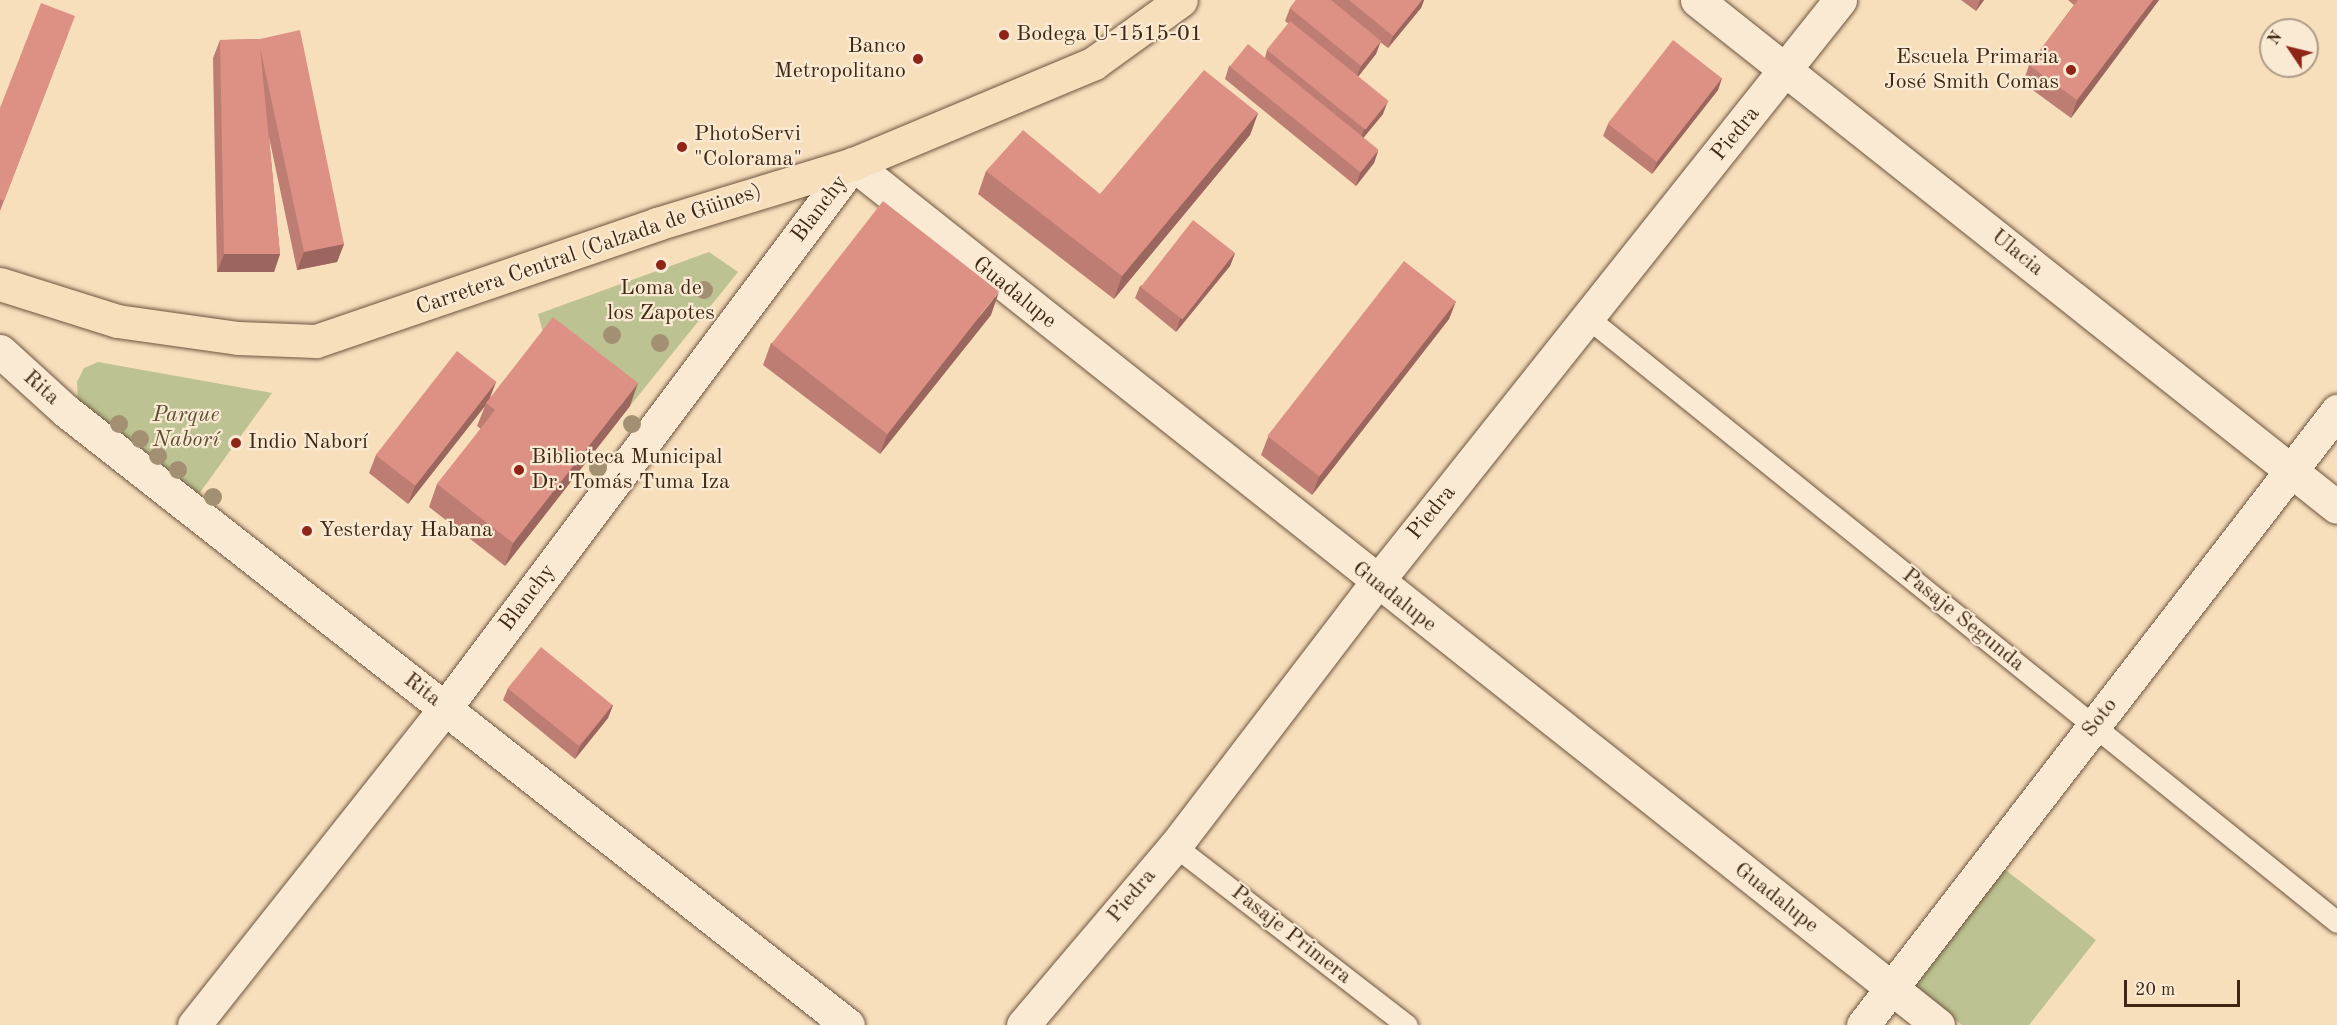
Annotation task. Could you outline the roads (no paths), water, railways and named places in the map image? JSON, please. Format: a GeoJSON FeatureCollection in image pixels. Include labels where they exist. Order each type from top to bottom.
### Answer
{"type":"FeatureCollection","features":[{"type":"Feature","properties":{"kind":"main road","name":"Carretera Central (Calzada de Güines)"},"geometry":{"type":"LineString","coordinates":[[0,284],[117,321],[238,338],[316,341],[657,224],[853,164],[1094,63],[1181,0]]}},
{"type":"Feature","properties":{"kind":"street","name":"Ulacia"},"geometry":{"type":"LineString","coordinates":[[1697,0],[2337,507]]}},
{"type":"Feature","properties":{"kind":"street","name":"Piedra"},"geometry":{"type":"LineString","coordinates":[[1023,1025],[1175,846],[1376,583],[1787,70],[1840,0]]}},
{"type":"Feature","properties":{"kind":"street","name":"Guadalupe"},"geometry":{"type":"LineString","coordinates":[[853,164],[1376,583],[1938,1025]]}},
{"type":"Feature","properties":{"kind":"street","name":"Blanchy"},"geometry":{"type":"LineString","coordinates":[[194,1025],[445,708],[853,164]]}},
{"type":"Feature","properties":{"kind":"street","name":"Rita"},"geometry":{"type":"LineString","coordinates":[[0,351],[66,411],[848,1025]]}},
{"type":"Feature","properties":{"kind":"street","name":"Soto"},"geometry":{"type":"LineString","coordinates":[[1863,1025],[2337,411]]}},
{"type":"Feature","properties":{"kind":"lane","name":"Pasaje Segunda"},"geometry":{"type":"LineString","coordinates":[[1588,318],[2337,922]]}},
{"type":"Feature","properties":{"kind":"lane","name":"Pasaje Primera"},"geometry":{"type":"LineString","coordinates":[[1175,846],[1407,1025]]}},
{"type":"Feature","properties":{"kind":"place","name":"Bodega U-1515-01"},"geometry":{"type":"Point","coordinates":[1004,35]}},
{"type":"Feature","properties":{"kind":"place","name":"Banco Metropolitano"},"geometry":{"type":"Point","coordinates":[918,59]}},
{"type":"Feature","properties":{"kind":"place","name":"Escuela Primaria José Smith Comas"},"geometry":{"type":"Point","coordinates":[2071,70]}},
{"type":"Feature","properties":{"kind":"place","name":"PhotoServi \"Colorama\""},"geometry":{"type":"Point","coordinates":[682,147]}},
{"type":"Feature","properties":{"kind":"place","name":"Loma de los Zapotes"},"geometry":{"type":"Point","coordinates":[661,265]}},
{"type":"Feature","properties":{"kind":"place","name":"Indio Naborí"},"geometry":{"type":"Point","coordinates":[236,443]}},
{"type":"Feature","properties":{"kind":"place","name":"Biblioteca Municipal Dr. Tomás Tuma Iza"},"geometry":{"type":"Point","coordinates":[519,470]}},
{"type":"Feature","properties":{"kind":"place","name":"Yesterday Habana"},"geometry":{"type":"Point","coordinates":[307,531]}},
{"type":"Feature","properties":{"kind":"park label","name":"Parque Naborí"},"geometry":{"type":"Point","coordinates":[186,428]}}]}
